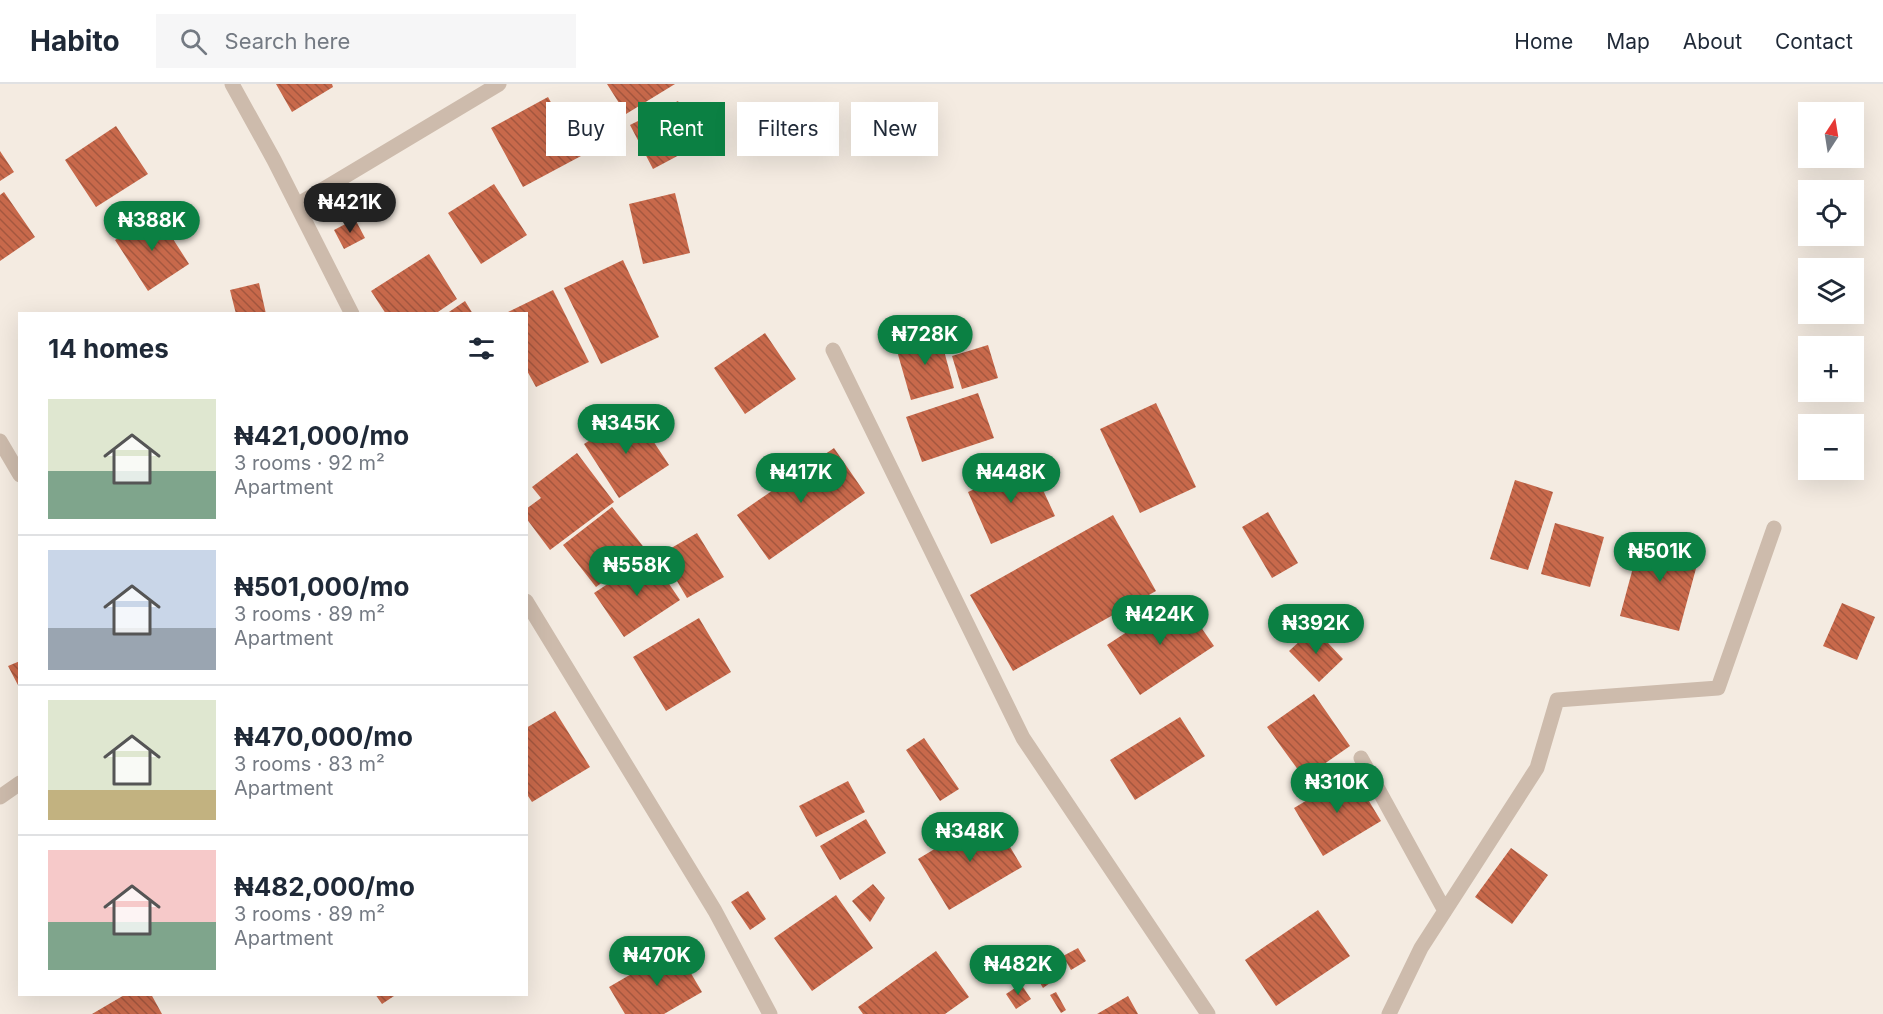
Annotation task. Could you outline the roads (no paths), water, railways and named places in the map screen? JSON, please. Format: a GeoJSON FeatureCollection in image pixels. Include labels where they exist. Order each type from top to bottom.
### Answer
{"type":"FeatureCollection","features":[{"type":"Feature","properties":{"kind":"street"},"geometry":{"type":"LineString","coordinates":[[232,84],[351,312]]}},
{"type":"Feature","properties":{"kind":"street"},"geometry":{"type":"LineString","coordinates":[[297,205],[499,84]]}},
{"type":"Feature","properties":{"kind":"street"},"geometry":{"type":"LineString","coordinates":[[833,350],[1023,738],[1208,1014]]}},
{"type":"Feature","properties":{"kind":"street"},"geometry":{"type":"LineString","coordinates":[[0,441],[18,472]]}},
{"type":"Feature","properties":{"kind":"street"},"geometry":{"type":"LineString","coordinates":[[1389,1014],[1421,948],[1537,768],[1557,700],[1718,688],[1774,528]]}},
{"type":"Feature","properties":{"kind":"street"},"geometry":{"type":"LineString","coordinates":[[528,604],[709,901],[770,1014]]}},
{"type":"Feature","properties":{"kind":"street"},"geometry":{"type":"LineString","coordinates":[[1361,758],[1445,911]]}},
{"type":"Feature","properties":{"kind":"street"},"geometry":{"type":"LineString","coordinates":[[0,797],[18,784]]}}]}
